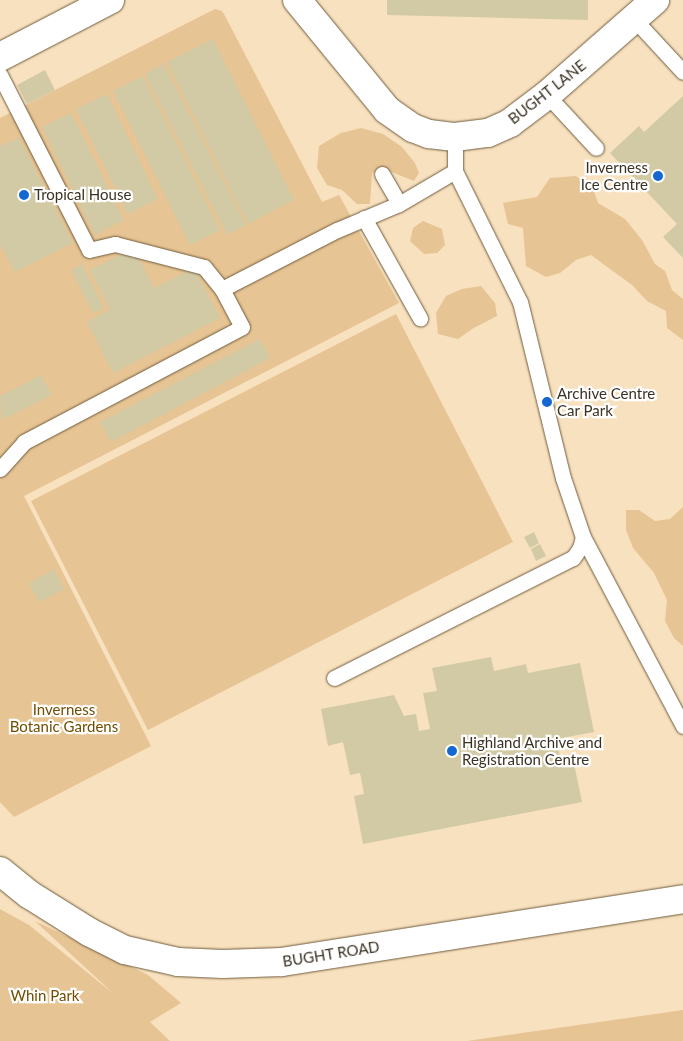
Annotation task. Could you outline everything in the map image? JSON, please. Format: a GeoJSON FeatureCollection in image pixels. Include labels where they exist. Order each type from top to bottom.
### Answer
{"type":"FeatureCollection","features":[{"type":"Feature","properties":{"kind":"street"},"geometry":{"type":"LineString","coordinates":[[0,57],[110,0]]}},
{"type":"Feature","properties":{"kind":"street","name":"BUGHT LANE"},"geometry":{"type":"LineString","coordinates":[[297,0],[387,110],[413,128],[429,134],[455,137],[488,133],[510,123],[547,95],[655,0]]}},
{"type":"Feature","properties":{"kind":"street","name":"BUGHT ROAD"},"geometry":{"type":"LineString","coordinates":[[0,871],[30,895],[89,932],[125,950],[178,962],[222,964],[282,962],[683,898]]}},
{"type":"Feature","properties":{"kind":"lane"},"geometry":{"type":"LineString","coordinates":[[634,18],[683,72]]}},
{"type":"Feature","properties":{"kind":"lane"},"geometry":{"type":"LineString","coordinates":[[0,75],[89,250],[115,244],[204,267],[222,289],[242,328],[24,442],[0,469]]}},
{"type":"Feature","properties":{"kind":"lane"},"geometry":{"type":"LineString","coordinates":[[547,95],[596,148]]}},
{"type":"Feature","properties":{"kind":"lane"},"geometry":{"type":"LineString","coordinates":[[455,137],[455,171],[520,302],[563,478],[583,537],[683,726]]}},
{"type":"Feature","properties":{"kind":"lane"},"geometry":{"type":"LineString","coordinates":[[222,289],[364,218],[399,204],[455,171]]}},
{"type":"Feature","properties":{"kind":"lane"},"geometry":{"type":"LineString","coordinates":[[382,174],[399,204]]}},
{"type":"Feature","properties":{"kind":"lane"},"geometry":{"type":"LineString","coordinates":[[364,218],[420,318]]}},
{"type":"Feature","properties":{"kind":"lane"},"geometry":{"type":"LineString","coordinates":[[334,678],[573,558],[580,548],[583,537]]}},
{"type":"Feature","properties":{"kind":"green space","name":"Inverness Botanic Gardens"},"geometry":{"type":"Polygon","coordinates":[[[215,9],[222,11],[225,16],[322,202],[339,195],[399,303],[24,496],[151,746],[14,817],[0,802],[0,118],[215,9]]]}},
{"type":"Feature","properties":{"kind":"green space"},"geometry":{"type":"Polygon","coordinates":[[[361,128],[383,134],[402,147],[415,163],[419,173],[414,181],[384,169],[372,173],[370,204],[357,204],[342,190],[327,185],[317,168],[319,146],[341,133],[361,128]]]}},
{"type":"Feature","properties":{"kind":"green space"},"geometry":{"type":"Polygon","coordinates":[[[576,176],[593,189],[598,203],[625,219],[642,240],[655,264],[665,271],[672,290],[683,299],[683,340],[667,328],[666,311],[647,301],[632,285],[591,255],[576,260],[560,273],[546,277],[526,266],[523,228],[508,224],[503,203],[537,197],[550,178],[576,176]]]}},
{"type":"Feature","properties":{"kind":"green space"},"geometry":{"type":"Polygon","coordinates":[[[423,221],[442,229],[445,245],[437,253],[424,254],[410,241],[413,228],[423,221]]]}},
{"type":"Feature","properties":{"kind":"green space"},"geometry":{"type":"Polygon","coordinates":[[[481,286],[495,303],[497,316],[472,329],[458,339],[438,334],[436,313],[446,296],[462,289],[481,286]]]}},
{"type":"Feature","properties":{"kind":"green space"},"geometry":{"type":"Polygon","coordinates":[[[396,314],[513,542],[148,730],[31,501],[396,314]]]}},
{"type":"Feature","properties":{"kind":"green space"},"geometry":{"type":"Polygon","coordinates":[[[683,507],[683,646],[674,638],[665,621],[667,600],[654,573],[633,548],[626,530],[626,510],[639,510],[655,521],[670,519],[683,507]]]}},
{"type":"Feature","properties":{"kind":"green space","name":"Whin Park"},"geometry":{"type":"Polygon","coordinates":[[[0,909],[29,925],[115,995],[35,921],[148,975],[181,1003],[150,1022],[170,1041],[0,1041],[0,909]]]}},
{"type":"Feature","properties":{"kind":"green space"},"geometry":{"type":"Polygon","coordinates":[[[683,1010],[683,1041],[467,1041],[683,1010]]]}},
{"type":"Feature","properties":{"kind":"building"},"geometry":{"type":"Polygon","coordinates":[[[387,0],[588,0],[588,20],[387,15],[387,0]]]}},
{"type":"Feature","properties":{"kind":"building"},"geometry":{"type":"Polygon","coordinates":[[[213,39],[294,200],[248,224],[167,62],[213,39]]]}},
{"type":"Feature","properties":{"kind":"building"},"geometry":{"type":"Polygon","coordinates":[[[164,64],[246,225],[227,235],[145,74],[164,64]]]}},
{"type":"Feature","properties":{"kind":"building"},"geometry":{"type":"Polygon","coordinates":[[[45,70],[55,90],[27,104],[17,85],[45,70]]]}},
{"type":"Feature","properties":{"kind":"building"},"geometry":{"type":"Polygon","coordinates":[[[143,76],[220,230],[190,245],[113,91],[143,76]]]}},
{"type":"Feature","properties":{"kind":"building"},"geometry":{"type":"Polygon","coordinates":[[[107,94],[158,199],[128,214],[76,109],[107,94]]]}},
{"type":"Feature","properties":{"kind":"building","name":"Inverness Ice Centre"},"geometry":{"type":"Polygon","coordinates":[[[683,96],[683,258],[663,237],[677,224],[610,153],[639,126],[644,132],[683,96]]]}},
{"type":"Feature","properties":{"kind":"building"},"geometry":{"type":"Polygon","coordinates":[[[71,113],[124,220],[95,235],[42,127],[71,113]]]}},
{"type":"Feature","properties":{"kind":"building","name":"Tropical House"},"geometry":{"type":"Polygon","coordinates":[[[19,138],[73,243],[15,272],[0,244],[0,146],[19,138]]]}},
{"type":"Feature","properties":{"kind":"building"},"geometry":{"type":"Polygon","coordinates":[[[134,248],[154,288],[194,268],[220,318],[113,373],[87,322],[110,309],[90,270],[134,248]]]}},
{"type":"Feature","properties":{"kind":"building"},"geometry":{"type":"Polygon","coordinates":[[[82,264],[104,308],[93,313],[71,270],[82,264]]]}},
{"type":"Feature","properties":{"kind":"building"},"geometry":{"type":"Polygon","coordinates":[[[260,339],[270,358],[111,442],[100,422],[260,339]]]}},
{"type":"Feature","properties":{"kind":"building"},"geometry":{"type":"Polygon","coordinates":[[[41,375],[52,395],[2,420],[0,396],[41,375]]]}},
{"type":"Feature","properties":{"kind":"building"},"geometry":{"type":"Polygon","coordinates":[[[534,532],[539,543],[530,548],[524,537],[534,532]]]}},
{"type":"Feature","properties":{"kind":"building"},"geometry":{"type":"Polygon","coordinates":[[[540,544],[546,556],[536,561],[531,549],[540,544]]]}},
{"type":"Feature","properties":{"kind":"building"},"geometry":{"type":"Polygon","coordinates":[[[54,569],[64,589],[39,602],[29,583],[54,569]]]}},
{"type":"Feature","properties":{"kind":"building","name":"Highland Archive and Registration Centre"},"geometry":{"type":"Polygon","coordinates":[[[491,657],[494,671],[526,664],[528,673],[580,663],[594,732],[557,739],[560,757],[572,754],[582,802],[363,844],[354,796],[364,794],[360,773],[350,775],[343,742],[328,746],[321,709],[394,695],[404,716],[416,714],[419,731],[430,729],[423,693],[437,691],[432,668],[491,657]]]}},
{"type":"Feature","properties":{"kind":"place","name":"Inverness Ice Centre"},"geometry":{"type":"Point","coordinates":[658,176]}},
{"type":"Feature","properties":{"kind":"place","name":"Tropical House"},"geometry":{"type":"Point","coordinates":[24,195]}},
{"type":"Feature","properties":{"kind":"place","name":"Archive Centre Car Park"},"geometry":{"type":"Point","coordinates":[547,402]}},
{"type":"Feature","properties":{"kind":"place","name":"Highland Archive and Registration Centre"},"geometry":{"type":"Point","coordinates":[452,751]}}]}
